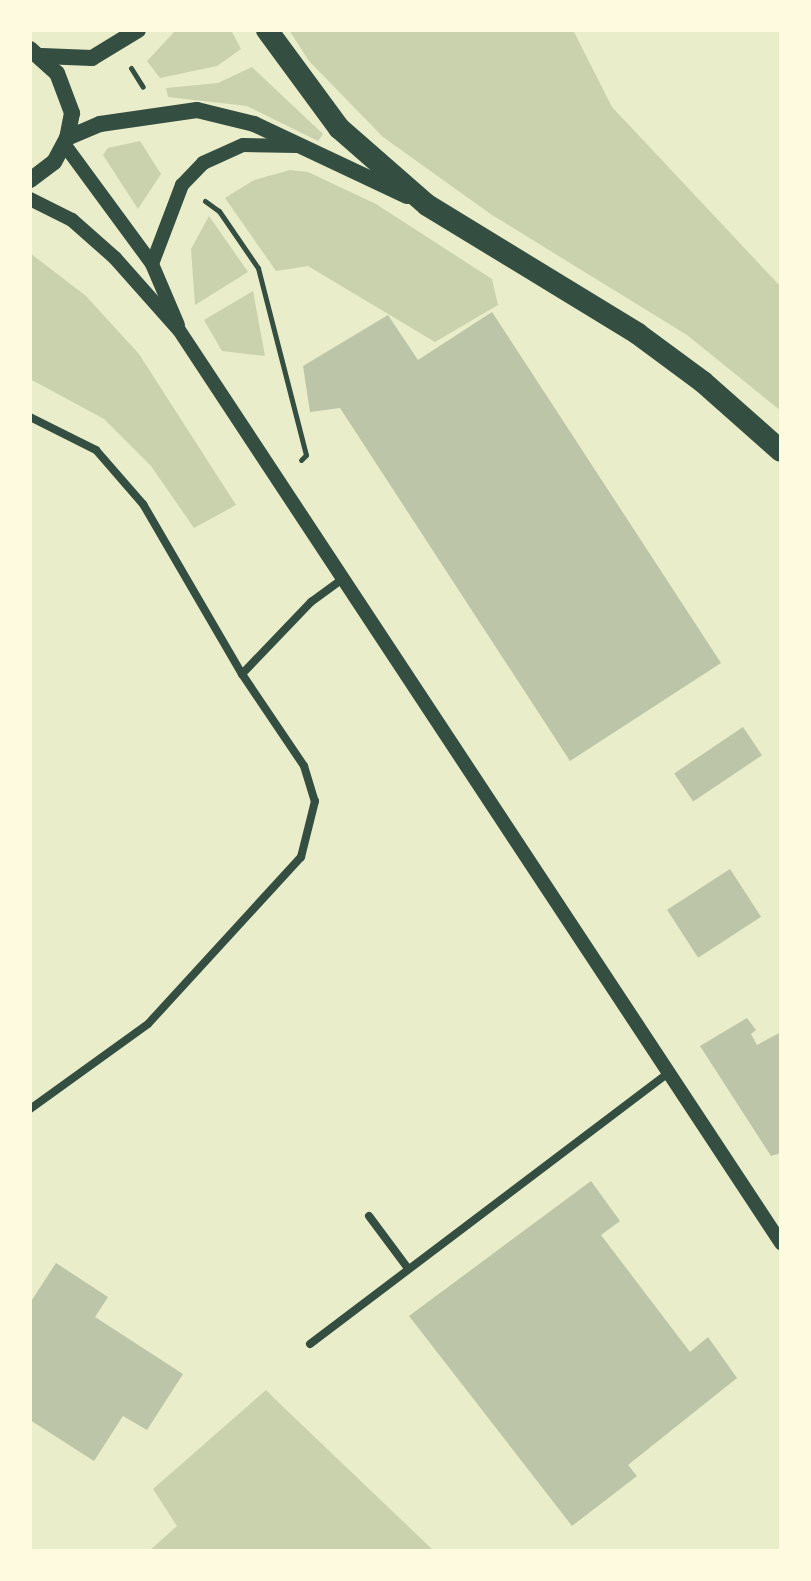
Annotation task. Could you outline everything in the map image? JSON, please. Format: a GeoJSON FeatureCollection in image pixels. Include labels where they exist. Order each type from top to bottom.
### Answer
{"type":"FeatureCollection","features":[{"type":"Feature","properties":{"kind":"highway"},"geometry":{"type":"LineString","coordinates":[[267,30],[339,128],[427,205],[638,334],[703,382],[781,451]]}},
{"type":"Feature","properties":{"kind":"main road"},"geometry":{"type":"LineString","coordinates":[[36,52],[92,58],[117,46],[138,30]]}},
{"type":"Feature","properties":{"kind":"main road"},"geometry":{"type":"LineString","coordinates":[[30,180],[54,162],[66,141],[72,113],[67,93],[36,52]]}},
{"type":"Feature","properties":{"kind":"main road"},"geometry":{"type":"LineString","coordinates":[[66,141],[100,124],[197,110],[222,115],[305,146],[427,205]]}},
{"type":"Feature","properties":{"kind":"street"},"geometry":{"type":"LineString","coordinates":[[66,141],[78,170],[152,264],[179,330]]}},
{"type":"Feature","properties":{"kind":"street"},"geometry":{"type":"LineString","coordinates":[[152,264],[182,185],[203,163],[243,145],[305,146]]}},
{"type":"Feature","properties":{"kind":"street"},"geometry":{"type":"LineString","coordinates":[[30,199],[72,220],[115,258],[179,330],[340,581],[781,1243]]}},
{"type":"Feature","properties":{"kind":"street"},"geometry":{"type":"LineString","coordinates":[[30,417],[96,450],[143,504],[242,674],[304,766],[315,801],[301,857],[148,1024],[30,1109]]}},
{"type":"Feature","properties":{"kind":"street"},"geometry":{"type":"LineString","coordinates":[[242,674],[311,602],[340,581]]}},
{"type":"Feature","properties":{"kind":"street"},"geometry":{"type":"LineString","coordinates":[[310,1344],[407,1267],[668,1073]]}},
{"type":"Feature","properties":{"kind":"street"},"geometry":{"type":"LineString","coordinates":[[369,1216],[407,1267]]}},
{"type":"Feature","properties":{"kind":"path"},"geometry":{"type":"LineString","coordinates":[[117,46],[143,87],[153,114]]}},
{"type":"Feature","properties":{"kind":"path"},"geometry":{"type":"LineString","coordinates":[[182,185],[219,211],[258,268],[306,455],[277,484]]}},
{"type":"Feature","properties":{"kind":"green space"},"geometry":{"type":"Polygon","coordinates":[[[176,30],[231,30],[241,49],[217,66],[160,78],[147,61],[176,30]]]}},
{"type":"Feature","properties":{"kind":"green space"},"geometry":{"type":"Polygon","coordinates":[[[289,30],[573,30],[612,107],[781,287],[781,411],[687,335],[492,215],[383,137],[309,61],[289,30]]]}},
{"type":"Feature","properties":{"kind":"green space"},"geometry":{"type":"Polygon","coordinates":[[[252,67],[323,134],[318,141],[247,106],[168,97],[166,88],[218,83],[252,67]]]}},
{"type":"Feature","properties":{"kind":"green space"},"geometry":{"type":"Polygon","coordinates":[[[140,141],[161,174],[138,209],[103,155],[108,148],[140,141]]]}},
{"type":"Feature","properties":{"kind":"green space"},"geometry":{"type":"Polygon","coordinates":[[[290,170],[308,172],[376,204],[492,279],[498,305],[435,342],[308,266],[276,271],[225,198],[254,180],[290,170]]]}},
{"type":"Feature","properties":{"kind":"green space"},"geometry":{"type":"Polygon","coordinates":[[[209,216],[248,272],[195,305],[191,249],[209,216]]]}},
{"type":"Feature","properties":{"kind":"green space"},"geometry":{"type":"Polygon","coordinates":[[[30,253],[86,296],[139,354],[236,505],[194,528],[151,466],[104,419],[30,379],[30,253]]]}},
{"type":"Feature","properties":{"kind":"green space"},"geometry":{"type":"Polygon","coordinates":[[[253,291],[265,356],[222,351],[204,320],[253,291]]]}},
{"type":"Feature","properties":{"kind":"green space"},"geometry":{"type":"Polygon","coordinates":[[[266,1390],[434,1551],[149,1551],[177,1526],[153,1489],[266,1390]]]}},
{"type":"Feature","properties":{"kind":"building"},"geometry":{"type":"Polygon","coordinates":[[[492,312],[721,663],[570,761],[340,408],[310,412],[303,366],[388,315],[418,360],[492,312]]]}},
{"type":"Feature","properties":{"kind":"building"},"geometry":{"type":"Polygon","coordinates":[[[743,727],[762,755],[693,802],[674,773],[743,727]]]}},
{"type":"Feature","properties":{"kind":"building"},"geometry":{"type":"Polygon","coordinates":[[[730,869],[761,917],[698,958],[667,910],[730,869]]]}},
{"type":"Feature","properties":{"kind":"building"},"geometry":{"type":"Polygon","coordinates":[[[747,1018],[756,1030],[751,1034],[757,1045],[781,1032],[781,1153],[771,1156],[700,1046],[747,1018]]]}},
{"type":"Feature","properties":{"kind":"building"},"geometry":{"type":"Polygon","coordinates":[[[591,1181],[620,1221],[601,1235],[690,1352],[708,1337],[737,1378],[628,1465],[637,1476],[572,1526],[409,1316],[591,1181]]]}},
{"type":"Feature","properties":{"kind":"building"},"geometry":{"type":"Polygon","coordinates":[[[56,1263],[108,1297],[95,1317],[183,1374],[147,1430],[123,1416],[94,1461],[30,1420],[30,1303],[56,1263]]]}}]}
